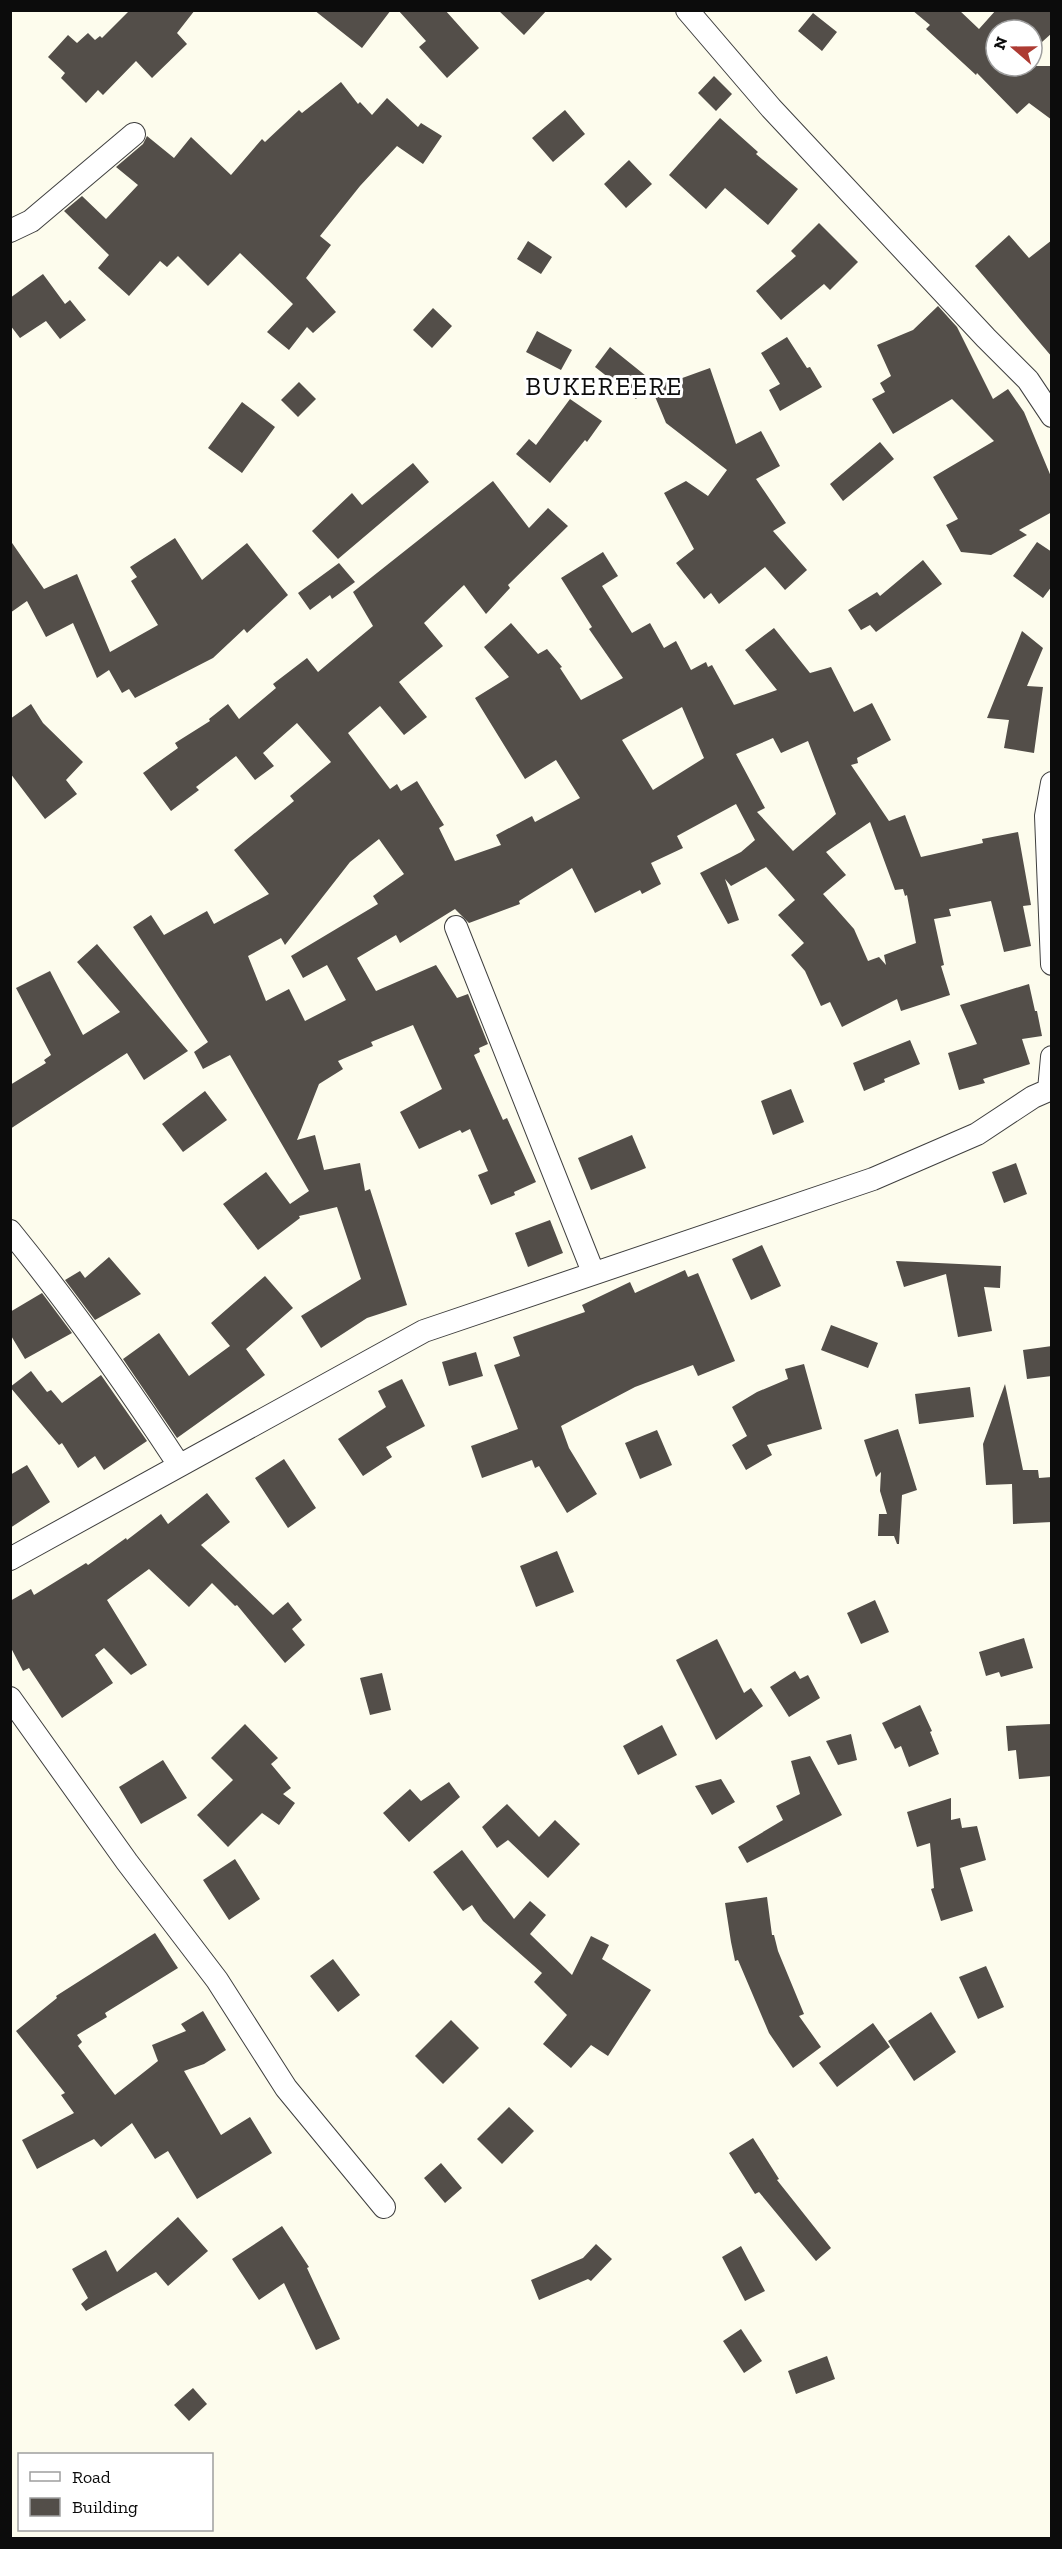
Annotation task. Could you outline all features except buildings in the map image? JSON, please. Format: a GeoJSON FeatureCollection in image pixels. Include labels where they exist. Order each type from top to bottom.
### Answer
{"type":"FeatureCollection","features":[{"type":"Feature","properties":{"kind":"street"},"geometry":{"type":"LineString","coordinates":[[687,10],[771,108],[1028,380],[1052,416]]}},
{"type":"Feature","properties":{"kind":"street"},"geometry":{"type":"LineString","coordinates":[[10,231],[31,221],[134,134]]}},
{"type":"Feature","properties":{"kind":"street"},"geometry":{"type":"LineString","coordinates":[[1052,783],[1046,816],[1052,964]]}},
{"type":"Feature","properties":{"kind":"street"},"geometry":{"type":"LineString","coordinates":[[456,927],[593,1272]]}},
{"type":"Feature","properties":{"kind":"street"},"geometry":{"type":"LineString","coordinates":[[10,1559],[424,1330],[873,1179],[977,1134],[1034,1097],[1050,1092],[1052,1057]]}},
{"type":"Feature","properties":{"kind":"street"},"geometry":{"type":"LineString","coordinates":[[10,1231],[83,1324],[179,1465]]}},
{"type":"Feature","properties":{"kind":"street"},"geometry":{"type":"LineString","coordinates":[[10,1698],[127,1862],[217,1980],[286,2088],[384,2207]]}},
{"type":"Feature","properties":{"kind":"district","name":"BUKEREERE"},"geometry":{"type":"Point","coordinates":[604,386]}}]}
